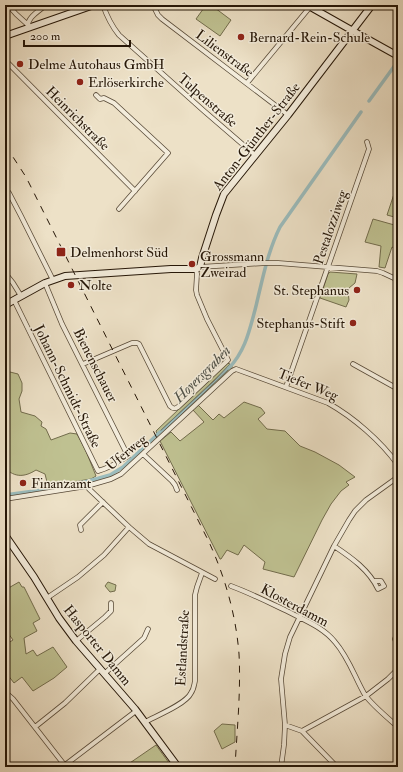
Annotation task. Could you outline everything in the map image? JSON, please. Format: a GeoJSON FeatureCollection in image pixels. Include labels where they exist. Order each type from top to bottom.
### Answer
{"type":"FeatureCollection","features":[{"type":"Feature","properties":{"kind":"main road"},"geometry":{"type":"LineString","coordinates":[[5,36],[28,26],[94,5]]}},
{"type":"Feature","properties":{"kind":"main road","name":"Anton-Günther-Straße"},"geometry":{"type":"LineString","coordinates":[[198,268],[222,199],[227,190],[288,115],[372,5]]}},
{"type":"Feature","properties":{"kind":"main road"},"geometry":{"type":"LineString","coordinates":[[309,6],[398,56]]}},
{"type":"Feature","properties":{"kind":"main road"},"geometry":{"type":"LineString","coordinates":[[5,305],[45,283],[64,276],[198,268]]}},
{"type":"Feature","properties":{"kind":"main road","name":"Hasporter Damm"},"geometry":{"type":"LineString","coordinates":[[5,535],[34,577],[58,618],[145,722],[178,767]]}},
{"type":"Feature","properties":{"kind":"street"},"geometry":{"type":"LineString","coordinates":[[8,5],[28,26]]}},
{"type":"Feature","properties":{"kind":"street"},"geometry":{"type":"LineString","coordinates":[[28,26],[28,20],[46,5]]}},
{"type":"Feature","properties":{"kind":"street","name":"Tulpenstraße"},"geometry":{"type":"LineString","coordinates":[[103,5],[109,21],[120,35],[255,155]]}},
{"type":"Feature","properties":{"kind":"street","name":"Lilienstraße"},"geometry":{"type":"LineString","coordinates":[[153,5],[158,15],[288,115]]}},
{"type":"Feature","properties":{"kind":"street"},"geometry":{"type":"LineString","coordinates":[[247,82],[309,6]]}},
{"type":"Feature","properties":{"kind":"street","name":"Heinrichstraße"},"geometry":{"type":"LineString","coordinates":[[5,60],[135,190]]}},
{"type":"Feature","properties":{"kind":"street"},"geometry":{"type":"LineString","coordinates":[[96,95],[100,99],[104,98],[114,103],[168,153],[119,209]]}},
{"type":"Feature","properties":{"kind":"street","name":"Pestalozziweg"},"geometry":{"type":"LineString","coordinates":[[286,386],[369,149],[367,142]]}},
{"type":"Feature","properties":{"kind":"street"},"geometry":{"type":"LineString","coordinates":[[5,189],[21,216],[53,280]]}},
{"type":"Feature","properties":{"kind":"street"},"geometry":{"type":"LineString","coordinates":[[83,364],[132,343],[137,343],[139,344],[170,406],[175,408],[178,407],[228,360],[207,319],[197,295],[196,284],[198,268],[268,263],[376,271],[383,272],[398,280]]}},
{"type":"Feature","properties":{"kind":"street"},"geometry":{"type":"LineString","coordinates":[[5,273],[14,283],[21,296]]}},
{"type":"Feature","properties":{"kind":"street","name":"Bienenschauer"},"geometry":{"type":"LineString","coordinates":[[45,283],[62,324],[128,456]]}},
{"type":"Feature","properties":{"kind":"street","name":"Johann-Schmidt-Straße"},"geometry":{"type":"LineString","coordinates":[[14,300],[98,471],[106,469],[128,456]]}},
{"type":"Feature","properties":{"kind":"street"},"geometry":{"type":"LineString","coordinates":[[353,364],[398,389]]}},
{"type":"Feature","properties":{"kind":"street","name":"Tiefer Weg"},"geometry":{"type":"LineString","coordinates":[[236,369],[328,402],[354,419],[383,446],[398,465]]}},
{"type":"Feature","properties":{"kind":"street","name":"Uferweg"},"geometry":{"type":"LineString","coordinates":[[5,499],[87,486],[111,480],[121,474],[232,371],[236,369]]}},
{"type":"Feature","properties":{"kind":"street"},"geometry":{"type":"LineString","coordinates":[[143,454],[172,481],[177,490]]}},
{"type":"Feature","properties":{"kind":"street"},"geometry":{"type":"LineString","coordinates":[[281,767],[285,725],[281,679],[290,637],[344,526],[355,511],[366,500],[398,477]]}},
{"type":"Feature","properties":{"kind":"street"},"geometry":{"type":"LineString","coordinates":[[87,486],[88,489],[129,528],[149,544],[215,579]]}},
{"type":"Feature","properties":{"kind":"street"},"geometry":{"type":"LineString","coordinates":[[81,530],[80,525],[103,502]]}},
{"type":"Feature","properties":{"kind":"street"},"geometry":{"type":"LineString","coordinates":[[46,598],[83,574],[104,555],[129,528]]}},
{"type":"Feature","properties":{"kind":"street"},"geometry":{"type":"LineString","coordinates":[[334,546],[357,562],[374,581]]}},
{"type":"Feature","properties":{"kind":"street","name":"Estlandstraße"},"geometry":{"type":"LineString","coordinates":[[145,722],[186,700],[194,687],[196,595],[202,573]]}},
{"type":"Feature","properties":{"kind":"street","name":"Klosterdamm"},"geometry":{"type":"LineString","coordinates":[[231,586],[254,595],[300,617],[324,631],[336,643],[348,661],[366,696],[398,727]]}},
{"type":"Feature","properties":{"kind":"street"},"geometry":{"type":"LineString","coordinates":[[76,641],[106,618],[111,611],[111,603]]}},
{"type":"Feature","properties":{"kind":"street"},"geometry":{"type":"LineString","coordinates":[[35,727],[144,638],[148,629]]}},
{"type":"Feature","properties":{"kind":"street"},"geometry":{"type":"LineString","coordinates":[[398,631],[395,639],[398,647]]}},
{"type":"Feature","properties":{"kind":"street"},"geometry":{"type":"LineString","coordinates":[[302,731],[366,696],[398,669]]}},
{"type":"Feature","properties":{"kind":"street"},"geometry":{"type":"LineString","coordinates":[[5,692],[14,699],[66,766],[136,711]]}},
{"type":"Feature","properties":{"kind":"street"},"geometry":{"type":"LineString","coordinates":[[285,725],[302,731],[337,767]]}},
{"type":"Feature","properties":{"kind":"green space"},"geometry":{"type":"Polygon","coordinates":[[[206,5],[211,5],[231,20],[220,36],[196,19],[206,5]]]}},
{"type":"Feature","properties":{"kind":"green space"},"geometry":{"type":"Polygon","coordinates":[[[396,188],[398,188],[398,218],[387,215],[396,188]]]}},
{"type":"Feature","properties":{"kind":"green space"},"geometry":{"type":"Polygon","coordinates":[[[373,219],[398,226],[398,250],[392,247],[385,268],[379,267],[381,246],[365,242],[373,219]]]}},
{"type":"Feature","properties":{"kind":"green space"},"geometry":{"type":"Polygon","coordinates":[[[330,272],[357,274],[355,283],[349,288],[348,291],[349,300],[346,307],[320,298],[330,272]]]}},
{"type":"Feature","properties":{"kind":"green space"},"geometry":{"type":"Polygon","coordinates":[[[227,363],[230,364],[227,368],[157,434],[156,431],[227,363]]]}},
{"type":"Feature","properties":{"kind":"green space"},"geometry":{"type":"Polygon","coordinates":[[[232,366],[232,369],[159,439],[158,437],[232,366]]]}},
{"type":"Feature","properties":{"kind":"green space"},"geometry":{"type":"Polygon","coordinates":[[[10,372],[18,374],[22,383],[22,391],[19,399],[21,412],[35,416],[42,422],[41,426],[46,429],[51,440],[70,433],[77,434],[96,476],[91,479],[48,486],[45,474],[36,470],[24,475],[16,475],[5,468],[5,374],[10,372]]]}},
{"type":"Feature","properties":{"kind":"green space"},"geometry":{"type":"Polygon","coordinates":[[[244,402],[261,408],[265,413],[258,419],[267,429],[285,431],[300,446],[339,465],[355,477],[346,482],[349,485],[341,491],[331,504],[294,577],[263,569],[265,562],[244,545],[238,555],[227,550],[220,559],[160,441],[171,432],[180,441],[204,422],[193,410],[198,405],[213,420],[219,414],[224,418],[244,402]]]}},
{"type":"Feature","properties":{"kind":"green space"},"geometry":{"type":"Polygon","coordinates":[[[19,582],[22,587],[24,587],[40,619],[33,623],[37,631],[24,638],[26,654],[33,650],[37,656],[53,647],[67,667],[54,678],[33,691],[22,677],[14,683],[7,674],[5,645],[13,640],[5,631],[5,622],[9,619],[5,612],[5,590],[19,582]]]}},
{"type":"Feature","properties":{"kind":"green space"},"geometry":{"type":"Polygon","coordinates":[[[108,582],[116,585],[115,591],[110,592],[105,586],[108,582]]]}},
{"type":"Feature","properties":{"kind":"green space"},"geometry":{"type":"Polygon","coordinates":[[[222,724],[235,725],[235,742],[222,749],[214,731],[222,724]]]}},
{"type":"Feature","properties":{"kind":"green space"},"geometry":{"type":"Polygon","coordinates":[[[156,745],[172,767],[157,767],[148,764],[145,767],[124,767],[156,745]]]}},
{"type":"Feature","properties":{"kind":"water"},"geometry":{"type":"Polygon","coordinates":[[[230,364],[232,366],[158,437],[157,434],[230,364]]]}},
{"type":"Feature","properties":{"kind":"waterway","name":"Hoyersgraben"},"geometry":{"type":"LineString","coordinates":[[369,101],[398,61]]}},
{"type":"Feature","properties":{"kind":"waterway","name":"Hoyersgraben"},"geometry":{"type":"LineString","coordinates":[[229,368],[239,355],[246,341],[268,257],[280,227],[361,112]]}},
{"type":"Feature","properties":{"kind":"waterway","name":"Hoyersgraben"},"geometry":{"type":"LineString","coordinates":[[5,495],[49,489],[85,482],[110,475],[123,467],[160,432]]}},
{"type":"Feature","properties":{"kind":"railway"},"geometry":{"type":"LineString","coordinates":[[5,146],[26,177],[209,542],[220,569],[229,596],[238,639],[239,696],[235,767]]}},
{"type":"Feature","properties":{"kind":"place","name":"Bernard-Rein-Schule"},"geometry":{"type":"Point","coordinates":[241,37]}},
{"type":"Feature","properties":{"kind":"place","name":"Delme Autohaus GmbH"},"geometry":{"type":"Point","coordinates":[20,64]}},
{"type":"Feature","properties":{"kind":"place","name":"Erlöserkirche"},"geometry":{"type":"Point","coordinates":[80,82]}},
{"type":"Feature","properties":{"kind":"place","name":"Delmenhorst Süd"},"geometry":{"type":"Point","coordinates":[61,252]}},
{"type":"Feature","properties":{"kind":"place","name":"Grossmann Zweirad"},"geometry":{"type":"Point","coordinates":[192,264]}},
{"type":"Feature","properties":{"kind":"place","name":"Nolte"},"geometry":{"type":"Point","coordinates":[71,285]}},
{"type":"Feature","properties":{"kind":"place","name":"St. Stephanus"},"geometry":{"type":"Point","coordinates":[357,290]}},
{"type":"Feature","properties":{"kind":"place","name":"Stephanus-Stift"},"geometry":{"type":"Point","coordinates":[353,323]}},
{"type":"Feature","properties":{"kind":"place","name":"Finanzamt"},"geometry":{"type":"Point","coordinates":[23,483]}}]}
